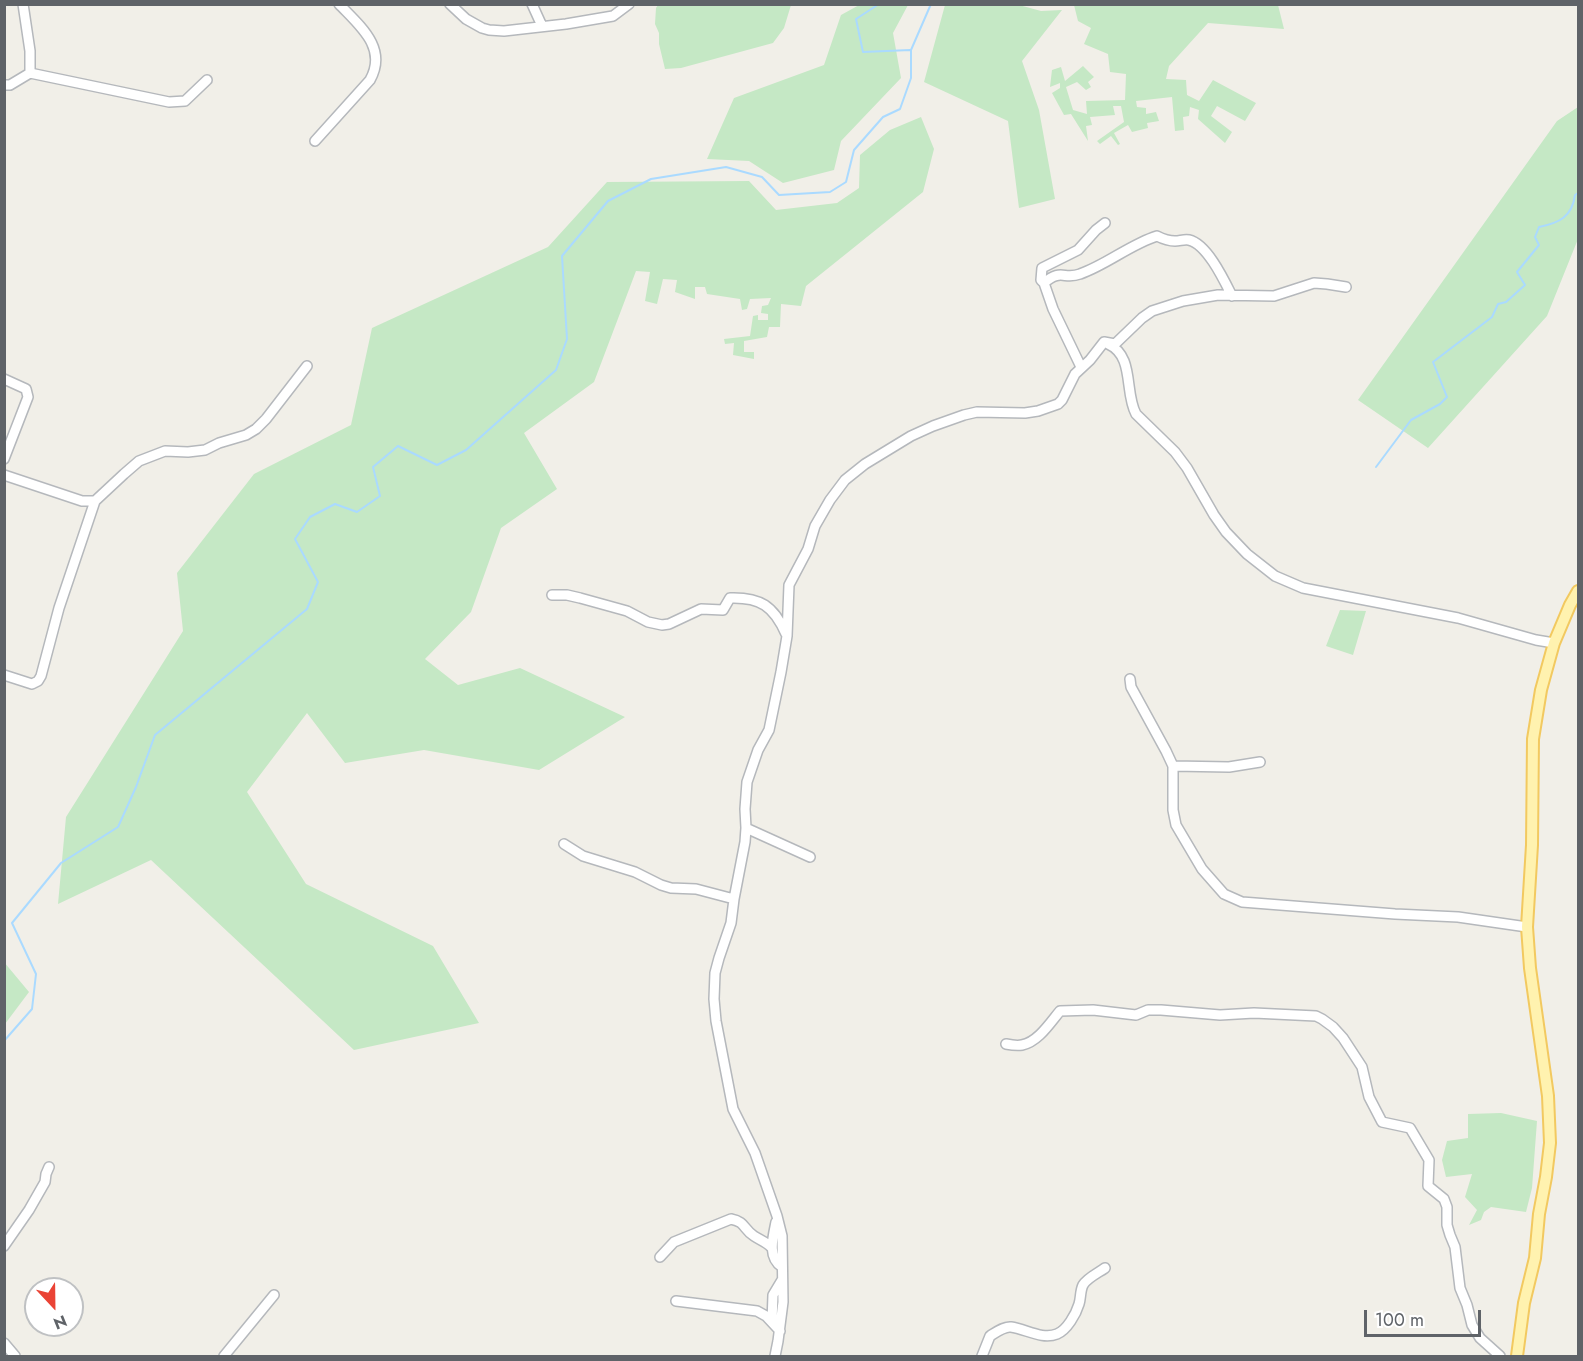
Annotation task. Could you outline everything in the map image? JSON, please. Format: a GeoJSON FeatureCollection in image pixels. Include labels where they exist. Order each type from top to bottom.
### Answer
{"type":"FeatureCollection","features":[{"type":"Feature","properties":{"kind":"main road"},"geometry":{"type":"LineString","coordinates":[[1517,1356],[1524,1303],[1535,1258],[1550,1143],[1548,1096],[1530,968],[1527,927],[1532,845],[1533,739],[1541,690],[1554,643],[1578,591]]}},
{"type":"Feature","properties":{"kind":"street"},"geometry":{"type":"LineString","coordinates":[[23,4],[30,51],[30,73]]}},
{"type":"Feature","properties":{"kind":"street"},"geometry":{"type":"LineString","coordinates":[[315,141],[370,80],[375,72],[377,61],[376,50],[362,28],[339,4]]}},
{"type":"Feature","properties":{"kind":"street"},"geometry":{"type":"LineString","coordinates":[[450,4],[466,19],[489,30],[504,31],[613,16],[629,4]]}},
{"type":"Feature","properties":{"kind":"street"},"geometry":{"type":"LineString","coordinates":[[532,4],[542,26]]}},
{"type":"Feature","properties":{"kind":"street"},"geometry":{"type":"LineString","coordinates":[[7,85],[30,73],[169,102],[185,100],[207,80]]}},
{"type":"Feature","properties":{"kind":"street"},"geometry":{"type":"LineString","coordinates":[[1081,368],[1041,280],[1042,268],[1078,250],[1105,223]]}},
{"type":"Feature","properties":{"kind":"street"},"geometry":{"type":"LineString","coordinates":[[1044,283],[1060,274],[1075,276],[1092,270],[1157,236],[1164,240],[1191,240],[1198,243],[1216,266],[1232,296]]}},
{"type":"Feature","properties":{"kind":"street"},"geometry":{"type":"LineString","coordinates":[[1104,342],[1115,344],[1142,318],[1163,306],[1183,300],[1218,295],[1274,296],[1314,283],[1346,287]]}},
{"type":"Feature","properties":{"kind":"street"},"geometry":{"type":"LineString","coordinates":[[774,1356],[780,1331],[783,1302],[782,1236],[755,1153],[733,1109],[714,999],[715,973],[731,923],[746,828],[747,782],[758,750],[769,730],[781,672],[787,636],[791,579],[802,562],[815,526],[823,512],[838,489],[854,472],[911,436],[954,418],[977,412],[1025,413],[1049,408],[1062,400],[1075,374],[1104,342]]}},
{"type":"Feature","properties":{"kind":"street"},"geometry":{"type":"LineString","coordinates":[[1104,342],[1112,345],[1122,354],[1132,407],[1136,414],[1175,452],[1226,532],[1247,554],[1275,576],[1303,588],[1458,618],[1489,628],[1554,643]]}},
{"type":"Feature","properties":{"kind":"street"},"geometry":{"type":"LineString","coordinates":[[4,675],[32,684],[41,676],[59,608],[95,501],[139,461],[165,451],[205,450],[256,429],[307,366]]}},
{"type":"Feature","properties":{"kind":"street"},"geometry":{"type":"LineString","coordinates":[[4,379],[26,389],[28,397],[4,459]]}},
{"type":"Feature","properties":{"kind":"street"},"geometry":{"type":"LineString","coordinates":[[4,475],[82,501],[95,501]]}},
{"type":"Feature","properties":{"kind":"street"},"geometry":{"type":"LineString","coordinates":[[552,595],[567,595],[627,611],[653,624],[662,625],[701,609],[723,610],[730,598],[754,600],[772,610],[779,617],[787,636]]}},
{"type":"Feature","properties":{"kind":"street"},"geometry":{"type":"LineString","coordinates":[[1130,679],[1131,687],[1173,766],[1173,810],[1176,825],[1202,869],[1224,894],[1242,902],[1458,917],[1527,927]]}},
{"type":"Feature","properties":{"kind":"street"},"geometry":{"type":"LineString","coordinates":[[1173,766],[1229,767],[1260,762]]}},
{"type":"Feature","properties":{"kind":"street"},"geometry":{"type":"LineString","coordinates":[[746,828],[810,857]]}},
{"type":"Feature","properties":{"kind":"street"},"geometry":{"type":"LineString","coordinates":[[564,844],[583,856],[635,872],[661,885],[671,888],[696,889],[734,899]]}},
{"type":"Feature","properties":{"kind":"street"},"geometry":{"type":"LineString","coordinates":[[1006,1044],[1023,1045],[1034,1039],[1047,1028],[1060,1011],[1093,1010],[1136,1015],[1148,1010],[1220,1015],[1254,1013],[1306,1015],[1322,1019],[1343,1038],[1362,1067],[1369,1097],[1382,1122],[1410,1128],[1429,1160],[1428,1186],[1444,1199],[1447,1206],[1447,1225],[1455,1247],[1460,1288],[1472,1325],[1479,1338],[1500,1356]]}},
{"type":"Feature","properties":{"kind":"street"},"geometry":{"type":"LineString","coordinates":[[4,1246],[45,1182],[49,1167]]}},
{"type":"Feature","properties":{"kind":"street"},"geometry":{"type":"LineString","coordinates":[[771,1247],[777,1216]]}},
{"type":"Feature","properties":{"kind":"street"},"geometry":{"type":"LineString","coordinates":[[660,1257],[674,1242],[731,1219],[740,1221],[752,1235],[771,1247],[777,1264],[782,1267]]}},
{"type":"Feature","properties":{"kind":"street"},"geometry":{"type":"LineString","coordinates":[[982,1356],[990,1336],[1005,1328],[1021,1329],[1043,1336],[1063,1331],[1077,1310],[1083,1284],[1105,1268]]}},
{"type":"Feature","properties":{"kind":"street"},"geometry":{"type":"LineString","coordinates":[[772,1322],[773,1295],[782,1280]]}},
{"type":"Feature","properties":{"kind":"street"},"geometry":{"type":"LineString","coordinates":[[224,1356],[274,1295]]}},
{"type":"Feature","properties":{"kind":"street"},"geometry":{"type":"LineString","coordinates":[[676,1301],[757,1311],[766,1316],[780,1331]]}},
{"type":"Feature","properties":{"kind":"street"},"geometry":{"type":"LineString","coordinates":[[4,1343],[15,1356]]}},
{"type":"Feature","properties":{"kind":"green space"},"geometry":{"type":"Polygon","coordinates":[[[658,4],[791,5],[784,28],[773,43],[681,68],[665,69],[659,44],[659,33],[655,24],[658,4]]]}},
{"type":"Feature","properties":{"kind":"green space"},"geometry":{"type":"Polygon","coordinates":[[[861,4],[908,5],[893,33],[901,78],[841,141],[834,170],[783,183],[749,161],[707,159],[734,98],[824,65],[841,15],[861,4]]]}},
{"type":"Feature","properties":{"kind":"green space"},"geometry":{"type":"Polygon","coordinates":[[[945,5],[1019,5],[1041,11],[1062,10],[1022,61],[1039,110],[1055,199],[1019,208],[1008,121],[924,82],[945,5]]]}},
{"type":"Feature","properties":{"kind":"green space"},"geometry":{"type":"Polygon","coordinates":[[[1074,5],[1278,5],[1284,29],[1208,23],[1169,66],[1166,79],[1186,80],[1187,95],[1199,101],[1213,80],[1256,103],[1245,121],[1217,106],[1211,116],[1232,132],[1225,143],[1198,119],[1199,110],[1190,107],[1189,116],[1183,117],[1184,130],[1175,131],[1172,97],[1136,101],[1137,107],[1146,108],[1146,114],[1156,112],[1159,121],[1147,123],[1148,128],[1132,132],[1128,125],[1114,133],[1120,144],[1118,145],[1111,136],[1100,144],[1097,141],[1124,122],[1121,106],[1113,106],[1115,115],[1090,117],[1092,125],[1086,126],[1088,141],[1071,114],[1064,115],[1052,93],[1060,88],[1060,83],[1050,87],[1052,70],[1061,67],[1065,81],[1083,66],[1094,77],[1088,82],[1091,87],[1086,90],[1077,82],[1066,87],[1073,110],[1087,114],[1086,101],[1125,100],[1126,74],[1110,72],[1108,54],[1084,44],[1091,28],[1078,21],[1074,5]]]}},
{"type":"Feature","properties":{"kind":"green space"},"geometry":{"type":"Polygon","coordinates":[[[1578,107],[1578,239],[1547,316],[1428,448],[1358,400],[1557,121],[1578,107]]]}},
{"type":"Feature","properties":{"kind":"green space"},"geometry":{"type":"Polygon","coordinates":[[[921,117],[934,149],[923,192],[806,286],[801,306],[781,304],[780,327],[769,327],[767,337],[744,341],[744,352],[754,352],[754,359],[733,355],[734,343],[725,344],[724,339],[750,336],[753,316],[758,315],[758,320],[768,320],[768,314],[761,313],[762,306],[768,305],[771,298],[750,299],[747,309],[742,310],[740,299],[707,294],[705,287],[695,287],[695,299],[675,292],[677,280],[663,279],[657,304],[645,301],[650,272],[636,271],[594,382],[524,433],[557,489],[501,528],[471,612],[425,659],[458,685],[520,668],[625,717],[539,770],[424,750],[345,763],[307,713],[247,792],[306,884],[433,946],[479,1023],[354,1050],[151,860],[58,904],[66,817],[183,631],[177,573],[254,474],[351,425],[372,328],[548,247],[607,182],[749,181],[776,210],[837,203],[859,188],[860,155],[890,130],[921,117]]]}},
{"type":"Feature","properties":{"kind":"green space"},"geometry":{"type":"Polygon","coordinates":[[[1340,610],[1366,611],[1353,655],[1326,646],[1340,610]]]}},
{"type":"Feature","properties":{"kind":"green space"},"geometry":{"type":"Polygon","coordinates":[[[4,962],[29,992],[5,1024],[4,1024],[4,962]]]}},
{"type":"Feature","properties":{"kind":"green space"},"geometry":{"type":"Polygon","coordinates":[[[1501,1113],[1537,1121],[1532,1188],[1526,1212],[1491,1207],[1484,1212],[1481,1220],[1469,1225],[1477,1210],[1465,1197],[1472,1174],[1446,1177],[1442,1160],[1447,1141],[1468,1138],[1468,1114],[1501,1113]]]}},
{"type":"Feature","properties":{"kind":"waterway"},"geometry":{"type":"LineString","coordinates":[[879,4],[856,19],[863,52],[910,50]]}},
{"type":"Feature","properties":{"kind":"waterway"},"geometry":{"type":"LineString","coordinates":[[4,1041],[32,1009],[36,974],[12,923],[61,863],[118,827],[155,735],[307,609],[318,582],[295,539],[310,517],[335,504],[357,512],[380,496],[373,467],[398,446],[437,465],[466,450],[556,370],[567,339],[562,256],[608,201],[651,179],[726,167],[762,177],[779,195],[830,192],[846,182],[854,150],[883,117],[900,109],[911,78],[911,50],[931,4]]}},
{"type":"Feature","properties":{"kind":"waterway"},"geometry":{"type":"LineString","coordinates":[[1376,467],[1411,420],[1440,404],[1447,397],[1433,362],[1492,317],[1498,304],[1506,302],[1525,285],[1517,272],[1539,245],[1535,237],[1539,227],[1558,221],[1568,214],[1575,195],[1578,193]]}}]}
